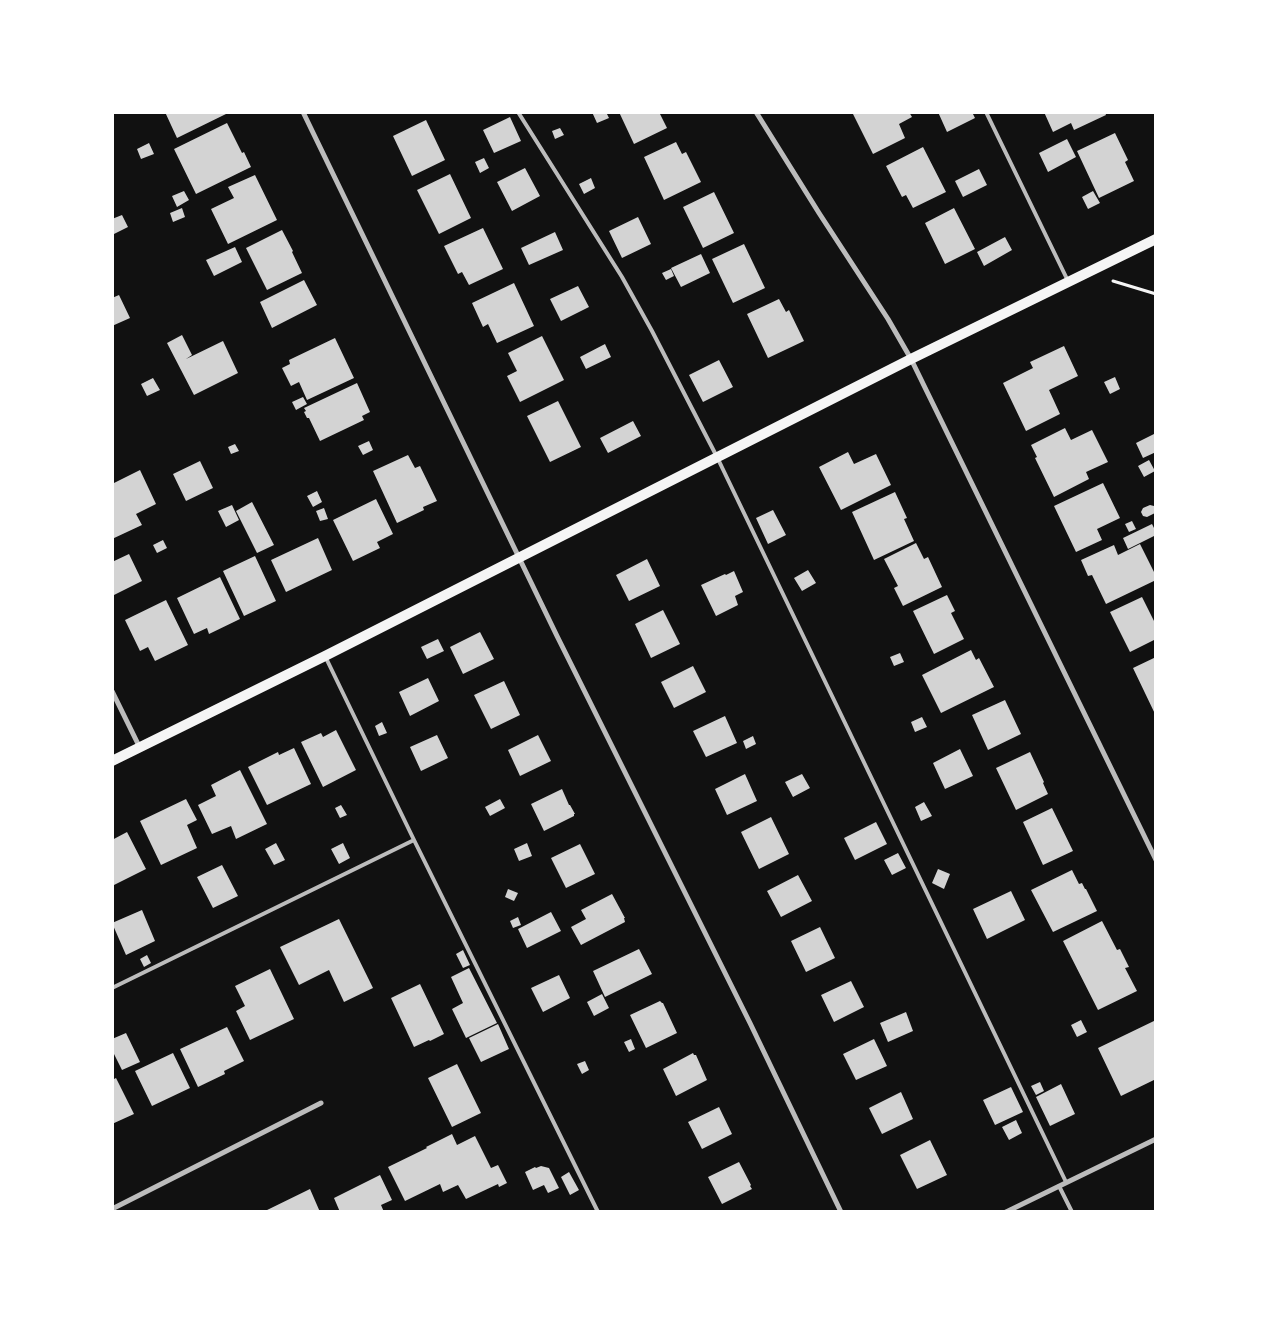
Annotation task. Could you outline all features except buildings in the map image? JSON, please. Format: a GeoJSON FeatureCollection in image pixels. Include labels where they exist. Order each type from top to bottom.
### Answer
{"type":"FeatureCollection","features":[{"type":"Feature","properties":{"kind":"main road"},"geometry":{"type":"LineString","coordinates":[[112,761],[326,656],[911,359],[1156,239]]}},
{"type":"Feature","properties":{"kind":"street"},"geometry":{"type":"LineString","coordinates":[[303,112],[557,636],[750,1023],[841,1212]]}},
{"type":"Feature","properties":{"kind":"street"},"geometry":{"type":"LineString","coordinates":[[756,112],[911,359],[1156,860]]}},
{"type":"Feature","properties":{"kind":"street"},"geometry":{"type":"LineString","coordinates":[[112,691],[140,748]]}},
{"type":"Feature","properties":{"kind":"street"},"geometry":{"type":"LineString","coordinates":[[112,1209],[321,1103]]}},
{"type":"Feature","properties":{"kind":"street"},"geometry":{"type":"LineString","coordinates":[[1006,1212],[1156,1139]]}},
{"type":"Feature","properties":{"kind":"lane"},"geometry":{"type":"LineString","coordinates":[[518,112],[622,277],[717,457],[1066,1182]]}},
{"type":"Feature","properties":{"kind":"lane"},"geometry":{"type":"LineString","coordinates":[[986,112],[1068,282]]}},
{"type":"Feature","properties":{"kind":"lane"},"geometry":{"type":"LineString","coordinates":[[326,656],[414,840],[598,1212]]}},
{"type":"Feature","properties":{"kind":"lane"},"geometry":{"type":"LineString","coordinates":[[112,988],[414,840]]}},
{"type":"Feature","properties":{"kind":"lane"},"geometry":{"type":"LineString","coordinates":[[1060,1186],[1072,1212]]}},
{"type":"Feature","properties":{"kind":"path"},"geometry":{"type":"LineString","coordinates":[[1087,273],[1156,294]]}}]}
